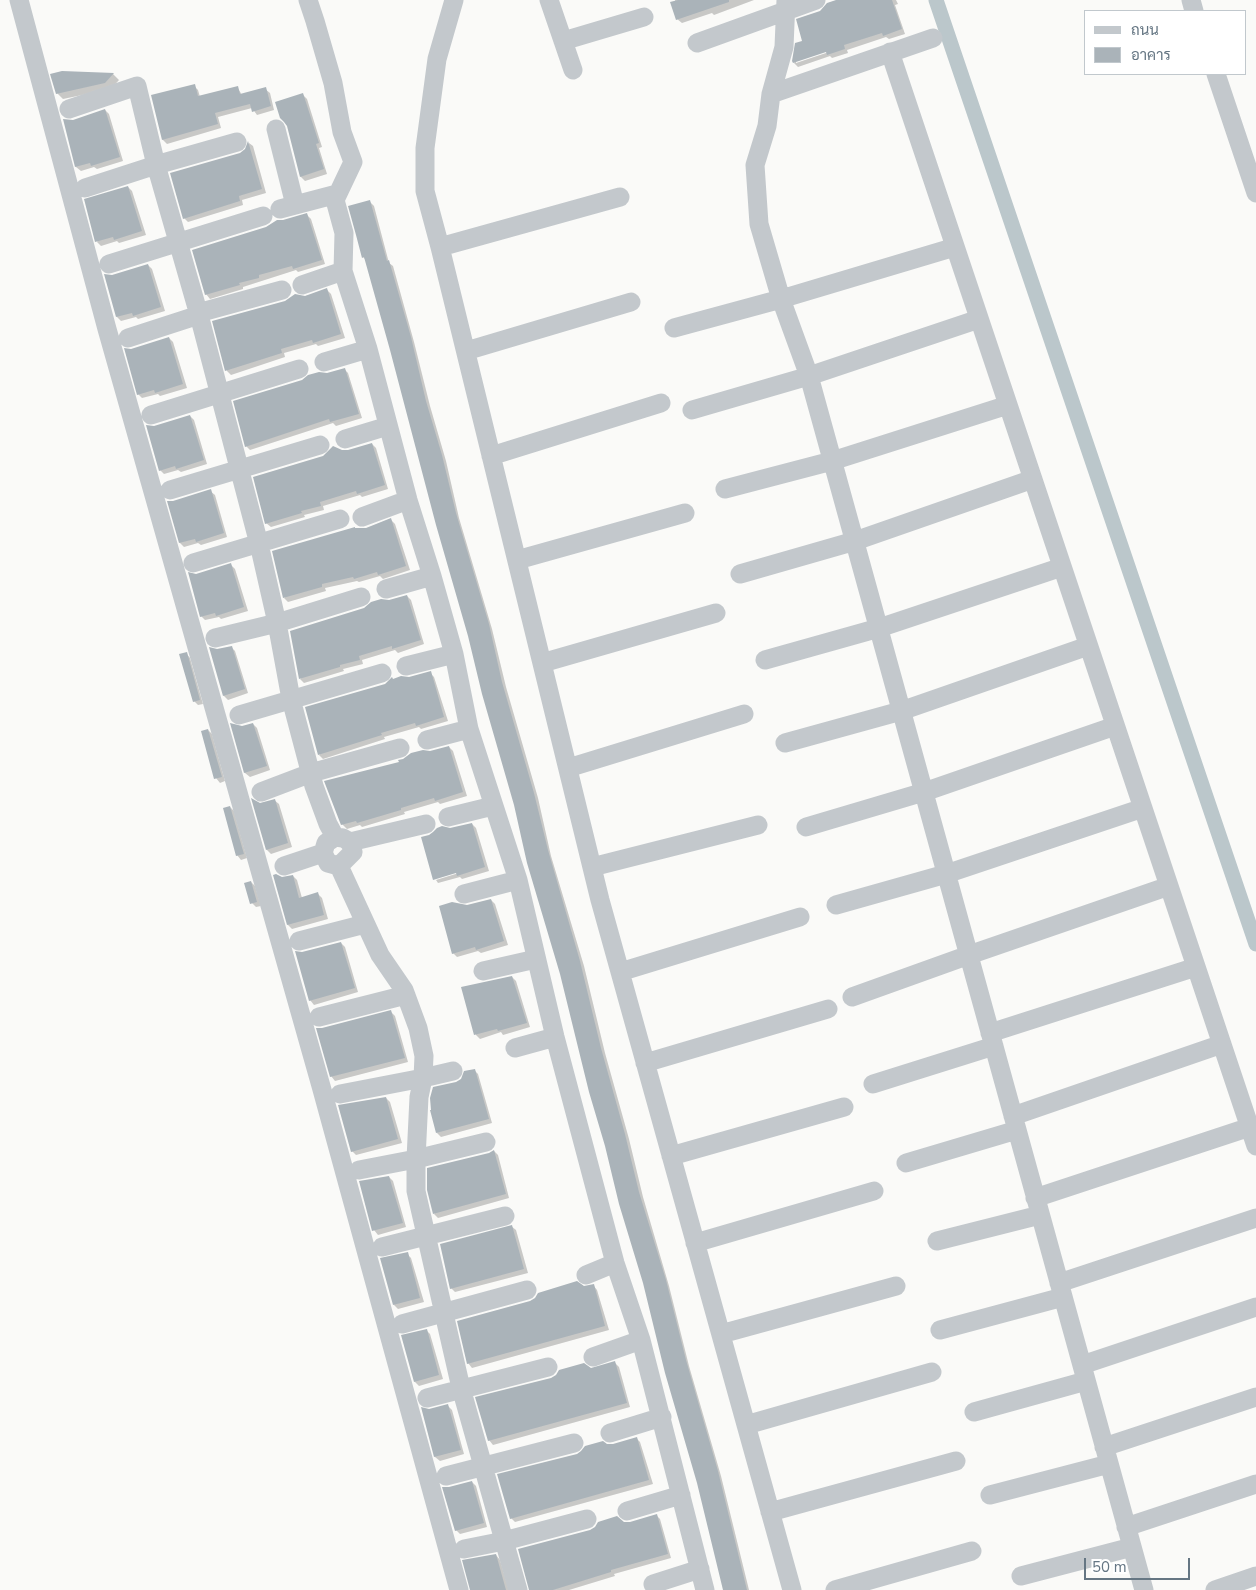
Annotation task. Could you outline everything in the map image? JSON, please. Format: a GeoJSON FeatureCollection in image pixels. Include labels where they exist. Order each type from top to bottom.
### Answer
{"type":"FeatureCollection","features":[{"type":"Feature","properties":{"kind":"street"},"geometry":{"type":"LineString","coordinates":[[19,0],[107,329],[321,1086],[459,1590]]}},
{"type":"Feature","properties":{"kind":"street"},"geometry":{"type":"LineString","coordinates":[[308,0],[333,82],[342,132],[353,162],[335,200],[344,233],[343,271],[368,349],[408,500],[454,654],[469,729],[492,806],[518,880],[555,1037],[615,1263],[641,1340],[662,1417],[705,1590]]}},
{"type":"Feature","properties":{"kind":"street"},"geometry":{"type":"LineString","coordinates":[[454,0],[437,59],[425,148],[425,191],[592,867],[792,1590]]}},
{"type":"Feature","properties":{"kind":"street"},"geometry":{"type":"LineString","coordinates":[[549,0],[573,70]]}},
{"type":"Feature","properties":{"kind":"street"},"geometry":{"type":"LineString","coordinates":[[697,43],[786,5],[816,0]]}},
{"type":"Feature","properties":{"kind":"street"},"geometry":{"type":"LineString","coordinates":[[786,5],[784,47],[771,94],[767,126],[755,165],[759,224],[781,299],[809,376],[1144,1590]]}},
{"type":"Feature","properties":{"kind":"street"},"geometry":{"type":"LineString","coordinates":[[563,41],[644,17]]}},
{"type":"Feature","properties":{"kind":"street"},"geometry":{"type":"LineString","coordinates":[[771,94],[933,38]]}},
{"type":"Feature","properties":{"kind":"street"},"geometry":{"type":"LineString","coordinates":[[890,52],[1256,1146]]}},
{"type":"Feature","properties":{"kind":"street"},"geometry":{"type":"LineString","coordinates":[[1216,75],[1256,193]]}},
{"type":"Feature","properties":{"kind":"street"},"geometry":{"type":"LineString","coordinates":[[69,109],[138,86],[156,165],[199,314],[259,544],[277,623],[291,699],[311,773],[328,824],[353,852],[339,866]]}},
{"type":"Feature","properties":{"kind":"street"},"geometry":{"type":"LineString","coordinates":[[276,129],[279,210]]}},
{"type":"Feature","properties":{"kind":"street"},"geometry":{"type":"LineString","coordinates":[[85,188],[237,142]]}},
{"type":"Feature","properties":{"kind":"street"},"geometry":{"type":"LineString","coordinates":[[109,264],[279,210],[337,194]]}},
{"type":"Feature","properties":{"kind":"street"},"geometry":{"type":"LineString","coordinates":[[440,247],[620,198]]}},
{"type":"Feature","properties":{"kind":"street"},"geometry":{"type":"LineString","coordinates":[[674,328],[781,299],[955,247]]}},
{"type":"Feature","properties":{"kind":"street"},"geometry":{"type":"LineString","coordinates":[[302,285],[343,271]]}},
{"type":"Feature","properties":{"kind":"street"},"geometry":{"type":"LineString","coordinates":[[128,338],[199,314],[282,290]]}},
{"type":"Feature","properties":{"kind":"street"},"geometry":{"type":"LineString","coordinates":[[466,351],[631,302]]}},
{"type":"Feature","properties":{"kind":"street"},"geometry":{"type":"LineString","coordinates":[[692,410],[809,376],[979,319]]}},
{"type":"Feature","properties":{"kind":"street"},"geometry":{"type":"LineString","coordinates":[[324,362],[368,349]]}},
{"type":"Feature","properties":{"kind":"street"},"geometry":{"type":"LineString","coordinates":[[150,414],[299,369]]}},
{"type":"Feature","properties":{"kind":"street"},"geometry":{"type":"LineString","coordinates":[[491,456],[661,403]]}},
{"type":"Feature","properties":{"kind":"street"},"geometry":{"type":"LineString","coordinates":[[725,489],[832,460],[1008,405]]}},
{"type":"Feature","properties":{"kind":"street"},"geometry":{"type":"LineString","coordinates":[[345,439],[388,426]]}},
{"type":"Feature","properties":{"kind":"street"},"geometry":{"type":"LineString","coordinates":[[170,490],[320,445]]}},
{"type":"Feature","properties":{"kind":"street"},"geometry":{"type":"LineString","coordinates":[[740,574],[854,541],[1033,479]]}},
{"type":"Feature","properties":{"kind":"street"},"geometry":{"type":"LineString","coordinates":[[362,517],[408,500]]}},
{"type":"Feature","properties":{"kind":"street"},"geometry":{"type":"LineString","coordinates":[[517,560],[685,513]]}},
{"type":"Feature","properties":{"kind":"street"},"geometry":{"type":"LineString","coordinates":[[193,564],[340,519]]}},
{"type":"Feature","properties":{"kind":"street"},"geometry":{"type":"LineString","coordinates":[[765,660],[879,628],[1062,567]]}},
{"type":"Feature","properties":{"kind":"street"},"geometry":{"type":"LineString","coordinates":[[386,589],[432,576]]}},
{"type":"Feature","properties":{"kind":"street"},"geometry":{"type":"LineString","coordinates":[[215,638],[277,623],[361,597]]}},
{"type":"Feature","properties":{"kind":"street"},"geometry":{"type":"LineString","coordinates":[[542,663],[716,612]]}},
{"type":"Feature","properties":{"kind":"street"},"geometry":{"type":"LineString","coordinates":[[785,743],[902,711],[1088,646]]}},
{"type":"Feature","properties":{"kind":"street"},"geometry":{"type":"LineString","coordinates":[[406,666],[454,654]]}},
{"type":"Feature","properties":{"kind":"street"},"geometry":{"type":"LineString","coordinates":[[239,715],[382,673]]}},
{"type":"Feature","properties":{"kind":"street"},"geometry":{"type":"LineString","coordinates":[[568,768],[744,714]]}},
{"type":"Feature","properties":{"kind":"street"},"geometry":{"type":"LineString","coordinates":[[806,827],[924,792],[1116,726]]}},
{"type":"Feature","properties":{"kind":"street"},"geometry":{"type":"LineString","coordinates":[[427,740],[469,729]]}},
{"type":"Feature","properties":{"kind":"street"},"geometry":{"type":"LineString","coordinates":[[260,792],[311,773],[400,748]]}},
{"type":"Feature","properties":{"kind":"street"},"geometry":{"type":"LineString","coordinates":[[448,817],[492,806]]}},
{"type":"Feature","properties":{"kind":"street"},"geometry":{"type":"LineString","coordinates":[[836,905],[946,874],[1143,808]]}},
{"type":"Feature","properties":{"kind":"street"},"geometry":{"type":"LineString","coordinates":[[339,866],[328,863],[323,853],[326,842],[426,824]]}},
{"type":"Feature","properties":{"kind":"street"},"geometry":{"type":"LineString","coordinates":[[592,867],[758,825]]}},
{"type":"Feature","properties":{"kind":"street"},"geometry":{"type":"LineString","coordinates":[[284,866],[323,853]]}},
{"type":"Feature","properties":{"kind":"street"},"geometry":{"type":"LineString","coordinates":[[339,866],[380,955],[406,995],[418,1028],[424,1056],[423,1078],[419,1097],[416,1191],[461,1388],[518,1590]]}},
{"type":"Feature","properties":{"kind":"street"},"geometry":{"type":"LineString","coordinates":[[464,894],[518,880]]}},
{"type":"Feature","properties":{"kind":"street"},"geometry":{"type":"LineString","coordinates":[[852,997],[1169,886]]}},
{"type":"Feature","properties":{"kind":"street"},"geometry":{"type":"LineString","coordinates":[[620,972],[800,917]]}},
{"type":"Feature","properties":{"kind":"street"},"geometry":{"type":"LineString","coordinates":[[298,941],[365,924]]}},
{"type":"Feature","properties":{"kind":"street"},"geometry":{"type":"LineString","coordinates":[[483,972],[536,959]]}},
{"type":"Feature","properties":{"kind":"street"},"geometry":{"type":"LineString","coordinates":[[873,1084],[1196,967]]}},
{"type":"Feature","properties":{"kind":"street"},"geometry":{"type":"LineString","coordinates":[[319,1017],[406,995]]}},
{"type":"Feature","properties":{"kind":"street"},"geometry":{"type":"LineString","coordinates":[[645,1063],[828,1009]]}},
{"type":"Feature","properties":{"kind":"street"},"geometry":{"type":"LineString","coordinates":[[515,1048],[555,1037]]}},
{"type":"Feature","properties":{"kind":"street"},"geometry":{"type":"LineString","coordinates":[[906,1163],[1222,1044]]}},
{"type":"Feature","properties":{"kind":"street"},"geometry":{"type":"LineString","coordinates":[[340,1094],[453,1071]]}},
{"type":"Feature","properties":{"kind":"street"},"geometry":{"type":"LineString","coordinates":[[671,1156],[844,1107]]}},
{"type":"Feature","properties":{"kind":"street"},"geometry":{"type":"LineString","coordinates":[[937,1241],[1038,1206],[1250,1127]]}},
{"type":"Feature","properties":{"kind":"street"},"geometry":{"type":"LineString","coordinates":[[360,1170],[486,1142]]}},
{"type":"Feature","properties":{"kind":"street"},"geometry":{"type":"LineString","coordinates":[[695,1243],[874,1191]]}},
{"type":"Feature","properties":{"kind":"street"},"geometry":{"type":"LineString","coordinates":[[382,1246],[506,1216]]}},
{"type":"Feature","properties":{"kind":"street"},"geometry":{"type":"LineString","coordinates":[[940,1330],[1061,1290],[1256,1218]]}},
{"type":"Feature","properties":{"kind":"street"},"geometry":{"type":"LineString","coordinates":[[586,1274],[615,1263]]}},
{"type":"Feature","properties":{"kind":"street"},"geometry":{"type":"LineString","coordinates":[[721,1334],[896,1286]]}},
{"type":"Feature","properties":{"kind":"street"},"geometry":{"type":"LineString","coordinates":[[402,1324],[527,1290]]}},
{"type":"Feature","properties":{"kind":"street"},"geometry":{"type":"LineString","coordinates":[[974,1412],[1084,1373],[1256,1307]]}},
{"type":"Feature","properties":{"kind":"street"},"geometry":{"type":"LineString","coordinates":[[593,1356],[641,1340]]}},
{"type":"Feature","properties":{"kind":"street"},"geometry":{"type":"LineString","coordinates":[[427,1398],[548,1367]]}},
{"type":"Feature","properties":{"kind":"street"},"geometry":{"type":"LineString","coordinates":[[746,1425],[932,1372]]}},
{"type":"Feature","properties":{"kind":"street"},"geometry":{"type":"LineString","coordinates":[[990,1495],[1107,1456],[1256,1397]]}},
{"type":"Feature","properties":{"kind":"street"},"geometry":{"type":"LineString","coordinates":[[610,1433],[662,1417]]}},
{"type":"Feature","properties":{"kind":"street"},"geometry":{"type":"LineString","coordinates":[[446,1476],[574,1443]]}},
{"type":"Feature","properties":{"kind":"street"},"geometry":{"type":"LineString","coordinates":[[770,1512],[956,1461]]}},
{"type":"Feature","properties":{"kind":"street"},"geometry":{"type":"LineString","coordinates":[[1126,1527],[1256,1484]]}},
{"type":"Feature","properties":{"kind":"street"},"geometry":{"type":"LineString","coordinates":[[627,1510],[681,1495]]}},
{"type":"Feature","properties":{"kind":"street"},"geometry":{"type":"LineString","coordinates":[[464,1549],[504,1541],[587,1519]]}},
{"type":"Feature","properties":{"kind":"street"},"geometry":{"type":"LineString","coordinates":[[1020,1576],[1132,1547]]}},
{"type":"Feature","properties":{"kind":"street"},"geometry":{"type":"LineString","coordinates":[[835,1590],[972,1551]]}},
{"type":"Feature","properties":{"kind":"street"},"geometry":{"type":"LineString","coordinates":[[653,1584],[700,1569]]}},
{"type":"Feature","properties":{"kind":"street"},"geometry":{"type":"LineString","coordinates":[[1215,1590],[1256,1576]]}},
{"type":"Feature","properties":{"kind":"building"},"geometry":{"type":"Polygon","coordinates":[[[678,0],[729,0],[729,2],[676,20],[670,2],[678,0]]]}},
{"type":"Feature","properties":{"kind":"building"},"geometry":{"type":"Polygon","coordinates":[[[836,0],[892,0],[902,29],[883,36],[882,33],[844,45],[845,49],[827,55],[826,52],[793,63],[795,43],[802,41],[796,19],[820,11],[827,3],[836,0]]]}},
{"type":"Feature","properties":{"kind":"building"},"geometry":{"type":"Polygon","coordinates":[[[62,71],[114,73],[105,83],[56,94],[50,74],[62,71]]]}},
{"type":"Feature","properties":{"kind":"building"},"geometry":{"type":"Polygon","coordinates":[[[195,84],[198,96],[238,86],[240,94],[266,87],[271,106],[252,112],[250,104],[215,113],[218,124],[162,140],[151,95],[195,84]]]}},
{"type":"Feature","properties":{"kind":"building"},"geometry":{"type":"Polygon","coordinates":[[[303,93],[319,143],[316,144],[324,169],[300,177],[287,126],[280,118],[275,102],[303,93]]]}},
{"type":"Feature","properties":{"kind":"building"},"geometry":{"type":"Polygon","coordinates":[[[105,109],[120,157],[91,166],[90,163],[75,167],[63,119],[73,120],[105,109]]]}},
{"type":"Feature","properties":{"kind":"building"},"geometry":{"type":"Polygon","coordinates":[[[248,141],[262,189],[239,196],[240,201],[183,219],[170,173],[240,153],[245,149],[248,141]]]}},
{"type":"Feature","properties":{"kind":"building"},"geometry":{"type":"Polygon","coordinates":[[[128,186],[142,231],[114,240],[113,237],[95,242],[84,199],[128,186]]]}},
{"type":"Feature","properties":{"kind":"building"},"geometry":{"type":"Polygon","coordinates":[[[370,200],[411,337],[456,513],[489,624],[502,682],[580,961],[639,1192],[666,1280],[686,1360],[718,1471],[747,1590],[723,1590],[697,1483],[665,1373],[643,1283],[619,1204],[560,974],[527,863],[514,805],[482,694],[468,636],[436,525],[390,350],[348,206],[370,200]]]}},
{"type":"Feature","properties":{"kind":"building"},"geometry":{"type":"Polygon","coordinates":[[[307,213],[322,260],[293,269],[292,266],[259,275],[259,278],[205,295],[192,250],[266,227],[277,220],[307,213]]]}},
{"type":"Feature","properties":{"kind":"building"},"geometry":{"type":"Polygon","coordinates":[[[148,264],[161,307],[133,316],[132,313],[116,317],[104,274],[112,275],[148,264]]]}},
{"type":"Feature","properties":{"kind":"building"},"geometry":{"type":"Polygon","coordinates":[[[327,288],[341,334],[313,343],[312,340],[281,349],[282,353],[225,371],[212,321],[285,301],[295,294],[305,296],[327,288]]]}},
{"type":"Feature","properties":{"kind":"building"},"geometry":{"type":"Polygon","coordinates":[[[169,337],[183,384],[155,393],[154,390],[137,395],[124,348],[131,349],[169,337]]]}},
{"type":"Feature","properties":{"kind":"building"},"geometry":{"type":"Polygon","coordinates":[[[345,368],[359,414],[330,422],[329,419],[245,447],[233,401],[302,380],[308,375],[319,372],[327,373],[345,368]]]}},
{"type":"Feature","properties":{"kind":"building"},"geometry":{"type":"Polygon","coordinates":[[[190,415],[204,460],[176,469],[175,466],[159,471],[146,425],[154,426],[190,415]]]}},
{"type":"Feature","properties":{"kind":"building"},"geometry":{"type":"Polygon","coordinates":[[[372,443],[385,485],[357,494],[356,491],[320,502],[321,506],[265,524],[253,477],[323,456],[333,446],[342,450],[348,450],[372,443]]]}},
{"type":"Feature","properties":{"kind":"building"},"geometry":{"type":"Polygon","coordinates":[[[211,489],[224,533],[196,542],[195,539],[179,543],[167,501],[173,501],[211,489]]]}},
{"type":"Feature","properties":{"kind":"building"},"geometry":{"type":"Polygon","coordinates":[[[391,518],[406,566],[378,575],[377,572],[354,579],[353,577],[322,584],[322,587],[283,598],[272,551],[355,527],[366,528],[391,518]]]}},
{"type":"Feature","properties":{"kind":"building"},"geometry":{"type":"Polygon","coordinates":[[[231,563],[244,607],[216,616],[215,613],[200,617],[188,572],[196,574],[231,563]]]}},
{"type":"Feature","properties":{"kind":"building"},"geometry":{"type":"Polygon","coordinates":[[[407,595],[421,640],[359,656],[360,660],[299,679],[290,631],[364,608],[371,602],[407,595]]]}},
{"type":"Feature","properties":{"kind":"building"},"geometry":{"type":"Polygon","coordinates":[[[232,646],[245,689],[223,696],[209,647],[217,649],[232,646]]]}},
{"type":"Feature","properties":{"kind":"building"},"geometry":{"type":"Polygon","coordinates":[[[187,652],[200,700],[193,702],[179,654],[187,652]]]}},
{"type":"Feature","properties":{"kind":"building"},"geometry":{"type":"Polygon","coordinates":[[[431,671],[444,717],[416,726],[415,723],[381,733],[382,735],[318,755],[305,707],[385,684],[392,677],[393,679],[401,676],[409,677],[431,671]]]}},
{"type":"Feature","properties":{"kind":"building"},"geometry":{"type":"Polygon","coordinates":[[[230,723],[242,726],[253,723],[267,766],[244,773],[230,723]]]}},
{"type":"Feature","properties":{"kind":"building"},"geometry":{"type":"Polygon","coordinates":[[[208,729],[222,777],[214,779],[201,731],[208,729]]]}},
{"type":"Feature","properties":{"kind":"building"},"geometry":{"type":"Polygon","coordinates":[[[449,746],[463,792],[435,801],[434,798],[357,823],[356,821],[341,825],[324,781],[399,762],[398,760],[411,753],[449,746]]]}},
{"type":"Feature","properties":{"kind":"building"},"geometry":{"type":"Polygon","coordinates":[[[251,798],[260,803],[275,799],[288,843],[266,850],[251,798]]]}},
{"type":"Feature","properties":{"kind":"building"},"geometry":{"type":"Polygon","coordinates":[[[230,806],[244,854],[236,856],[223,808],[230,806]]]}},
{"type":"Feature","properties":{"kind":"building"},"geometry":{"type":"Polygon","coordinates":[[[472,823],[485,867],[457,876],[456,873],[433,880],[421,837],[429,835],[442,826],[450,828],[472,823]]]}},
{"type":"Feature","properties":{"kind":"building"},"geometry":{"type":"Polygon","coordinates":[[[276,874],[282,877],[293,875],[299,898],[318,892],[324,915],[287,925],[273,875],[276,874]]]}},
{"type":"Feature","properties":{"kind":"building"},"geometry":{"type":"Polygon","coordinates":[[[251,881],[257,902],[250,904],[244,883],[251,881]]]}},
{"type":"Feature","properties":{"kind":"building"},"geometry":{"type":"Polygon","coordinates":[[[491,899],[504,941],[476,950],[475,947],[452,954],[439,906],[452,902],[467,905],[491,899]]]}},
{"type":"Feature","properties":{"kind":"building"},"geometry":{"type":"Polygon","coordinates":[[[341,942],[355,988],[309,1001],[295,951],[302,952],[341,942]]]}},
{"type":"Feature","properties":{"kind":"building"},"geometry":{"type":"Polygon","coordinates":[[[512,976],[527,1023],[474,1035],[461,987],[512,976]]]}},
{"type":"Feature","properties":{"kind":"building"},"geometry":{"type":"Polygon","coordinates":[[[391,1010],[405,1058],[330,1077],[316,1028],[391,1010]]]}},
{"type":"Feature","properties":{"kind":"building"},"geometry":{"type":"Polygon","coordinates":[[[475,1069],[489,1119],[436,1133],[430,1110],[430,1098],[433,1087],[456,1082],[461,1079],[464,1071],[475,1069]]]}},
{"type":"Feature","properties":{"kind":"building"},"geometry":{"type":"Polygon","coordinates":[[[386,1097],[398,1139],[351,1152],[338,1105],[386,1097]]]}},
{"type":"Feature","properties":{"kind":"building"},"geometry":{"type":"Polygon","coordinates":[[[494,1150],[506,1194],[433,1214],[427,1190],[427,1168],[489,1153],[494,1150]]]}},
{"type":"Feature","properties":{"kind":"building"},"geometry":{"type":"Polygon","coordinates":[[[389,1176],[403,1223],[372,1231],[359,1181],[389,1176]]]}},
{"type":"Feature","properties":{"kind":"building"},"geometry":{"type":"Polygon","coordinates":[[[512,1225],[524,1269],[450,1289],[440,1244],[512,1225]]]}},
{"type":"Feature","properties":{"kind":"building"},"geometry":{"type":"Polygon","coordinates":[[[408,1252],[420,1298],[393,1305],[380,1258],[408,1252]]]}},
{"type":"Feature","properties":{"kind":"building"},"geometry":{"type":"Polygon","coordinates":[[[577,1281],[584,1286],[594,1284],[605,1326],[467,1364],[457,1321],[530,1301],[538,1293],[577,1281]]]}},
{"type":"Feature","properties":{"kind":"building"},"geometry":{"type":"Polygon","coordinates":[[[427,1329],[439,1375],[414,1382],[401,1335],[427,1329]]]}},
{"type":"Feature","properties":{"kind":"building"},"geometry":{"type":"Polygon","coordinates":[[[615,1361],[627,1403],[488,1441],[475,1397],[551,1378],[559,1370],[584,1363],[591,1368],[615,1361]]]}},
{"type":"Feature","properties":{"kind":"building"},"geometry":{"type":"Polygon","coordinates":[[[448,1404],[461,1450],[434,1457],[421,1407],[429,1409],[448,1404]]]}},
{"type":"Feature","properties":{"kind":"building"},"geometry":{"type":"Polygon","coordinates":[[[637,1437],[649,1480],[510,1519],[497,1474],[577,1454],[585,1446],[603,1441],[607,1444],[613,1444],[637,1437]]]}},
{"type":"Feature","properties":{"kind":"building"},"geometry":{"type":"Polygon","coordinates":[[[472,1481],[484,1523],[455,1531],[442,1487],[472,1481]]]}},
{"type":"Feature","properties":{"kind":"building"},"geometry":{"type":"Polygon","coordinates":[[[657,1514],[668,1554],[611,1570],[611,1572],[553,1590],[529,1590],[518,1549],[590,1530],[598,1522],[617,1516],[624,1522],[630,1522],[657,1514]]]}},
{"type":"Feature","properties":{"kind":"building"},"geometry":{"type":"Polygon","coordinates":[[[496,1554],[506,1590],[470,1590],[462,1560],[496,1554]]]}},
{"type":"Feature","properties":{"kind":"waterway"},"geometry":{"type":"LineString","coordinates":[[936,0],[1256,944]]}}]}
